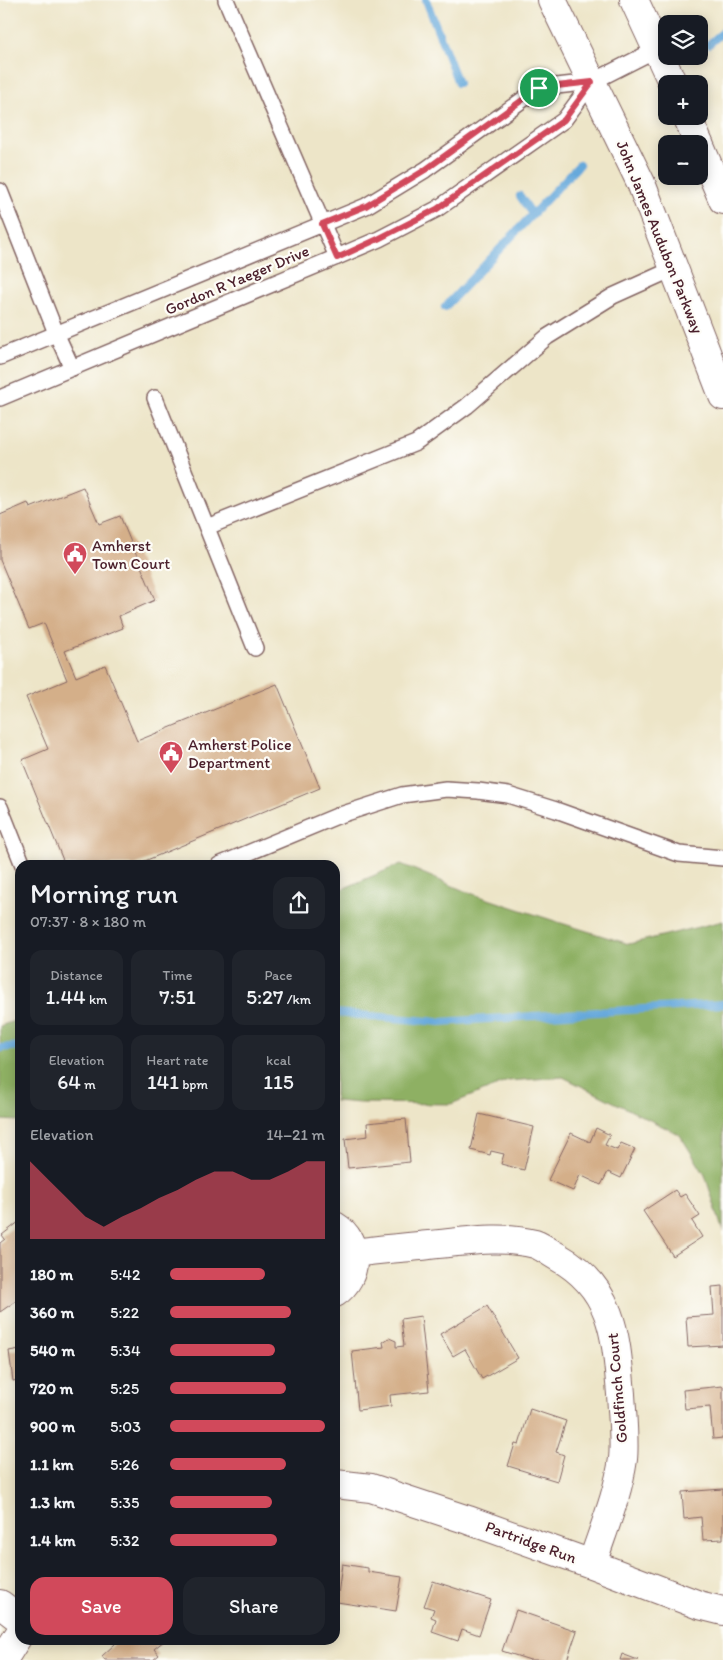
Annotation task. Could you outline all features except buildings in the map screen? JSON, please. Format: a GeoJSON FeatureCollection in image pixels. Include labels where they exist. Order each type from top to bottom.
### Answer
{"type":"FeatureCollection","features":[{"type":"Feature","properties":{"kind":"street","name":"John James Audubon Parkway"},"geometry":{"type":"LineString","coordinates":[[552,0],[641,182],[723,396]]}},
{"type":"Feature","properties":{"kind":"street"},"geometry":{"type":"LineString","coordinates":[[634,0],[668,75]]}},
{"type":"Feature","properties":{"kind":"street"},"geometry":{"type":"LineString","coordinates":[[708,165],[723,200]]}},
{"type":"Feature","properties":{"kind":"street"},"geometry":{"type":"LineString","coordinates":[[340,1228],[349,1240],[354,1253],[354,1266],[350,1278],[340,1290]]}},
{"type":"Feature","properties":{"kind":"street","name":"Goldfinch Court"},"geometry":{"type":"LineString","coordinates":[[354,1253],[486,1240],[514,1240],[537,1245],[569,1263],[584,1275],[598,1291],[610,1318],[616,1340],[622,1405],[623,1458],[614,1499],[592,1564]]}},
{"type":"Feature","properties":{"kind":"street","name":"Partridge Run"},"geometry":{"type":"LineString","coordinates":[[340,1485],[371,1488],[468,1520],[592,1564],[699,1605],[723,1611]]}},
{"type":"Feature","properties":{"kind":"street"},"geometry":{"type":"LineString","coordinates":[[0,1604],[15,1615]]}},
{"type":"Feature","properties":{"kind":"street"},"geometry":{"type":"LineString","coordinates":[[3,1660],[15,1641]]}},
{"type":"Feature","properties":{"kind":"lane"},"geometry":{"type":"LineString","coordinates":[[226,0],[337,258]]}},
{"type":"Feature","properties":{"kind":"lane","name":"Gordon R Yaeger Drive"},"geometry":{"type":"LineString","coordinates":[[0,357],[366,206],[425,170],[539,88],[592,82],[657,49]]}},
{"type":"Feature","properties":{"kind":"lane","name":"Gordon R Yaeger Drive"},"geometry":{"type":"LineString","coordinates":[[0,398],[337,258],[437,209],[564,120],[592,82]]}},
{"type":"Feature","properties":{"kind":"lane"},"geometry":{"type":"LineString","coordinates":[[0,192],[56,333],[72,368]]}},
{"type":"Feature","properties":{"kind":"lane"},"geometry":{"type":"LineString","coordinates":[[207,527],[416,443],[466,406],[548,337],[613,296],[675,268]]}},
{"type":"Feature","properties":{"kind":"lane"},"geometry":{"type":"LineString","coordinates":[[155,398],[255,648]]}},
{"type":"Feature","properties":{"kind":"lane"},"geometry":{"type":"LineString","coordinates":[[231,860],[338,816],[392,798],[446,789],[508,795],[679,854],[723,858]]}},
{"type":"Feature","properties":{"kind":"lane"},"geometry":{"type":"LineString","coordinates":[[0,807],[22,860]]}},
{"type":"Feature","properties":{"kind":"green space"},"geometry":{"type":"Polygon","coordinates":[[[401,864],[467,892],[629,944],[723,921],[723,1232],[705,1175],[680,1135],[563,1077],[508,1081],[451,1104],[340,1101],[340,890],[401,864]]]}},
{"type":"Feature","properties":{"kind":"green space"},"geometry":{"type":"Polygon","coordinates":[[[15,1021],[15,1121],[0,1120],[0,1026],[15,1021]]]}},
{"type":"Feature","properties":{"kind":"waterway"},"geometry":{"type":"LineString","coordinates":[[426,0],[458,83]]}},
{"type":"Feature","properties":{"kind":"waterway"},"geometry":{"type":"LineString","coordinates":[[709,44],[723,32]]}},
{"type":"Feature","properties":{"kind":"waterway"},"geometry":{"type":"LineString","coordinates":[[445,307],[579,165]]}},
{"type":"Feature","properties":{"kind":"waterway"},"geometry":{"type":"LineString","coordinates":[[520,196],[532,214]]}},
{"type":"Feature","properties":{"kind":"waterway"},"geometry":{"type":"LineString","coordinates":[[340,1013],[440,1022],[723,1004]]}},
{"type":"Feature","properties":{"kind":"waterway"},"geometry":{"type":"LineString","coordinates":[[0,1048],[15,1046]]}},
{"type":"Feature","properties":{"kind":"place","name":"Amherst Town Court"},"geometry":{"type":"Point","coordinates":[75,575]}},
{"type":"Feature","properties":{"kind":"place","name":"Amherst Police Department"},"geometry":{"type":"Point","coordinates":[171,774]}},
{"type":"Feature","properties":{"kind":"route"},"geometry":{"type":"LineString","coordinates":[[592,82],[564,120],[437,209],[337,258],[322,224],[366,206],[425,170],[539,88],[592,82]]}}]}
